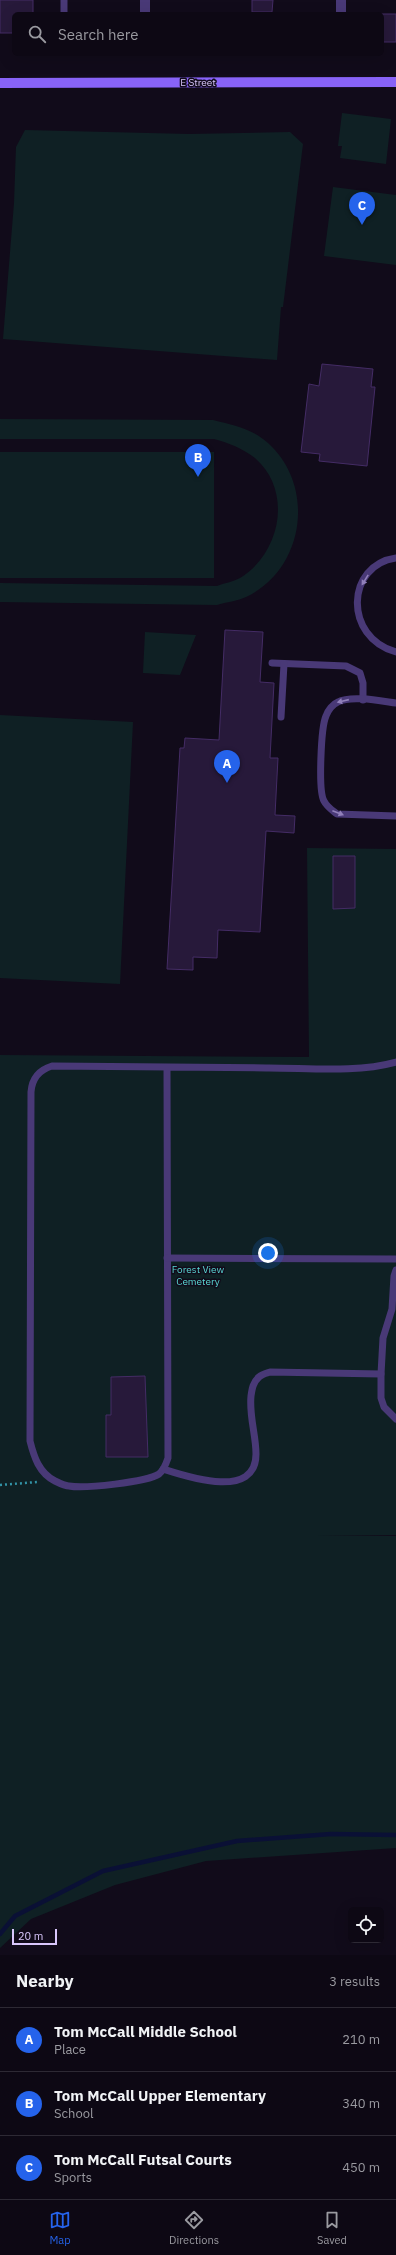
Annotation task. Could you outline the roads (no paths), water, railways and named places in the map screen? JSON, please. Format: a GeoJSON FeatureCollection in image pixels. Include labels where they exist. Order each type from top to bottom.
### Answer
{"type":"FeatureCollection","features":[{"type":"Feature","properties":{"kind":"main road","name":"E Street"},"geometry":{"type":"LineString","coordinates":[[0,83],[396,82]]}},
{"type":"Feature","properties":{"kind":"street"},"geometry":{"type":"LineString","coordinates":[[145,12],[146,0]]}},
{"type":"Feature","properties":{"kind":"street"},"geometry":{"type":"LineString","coordinates":[[341,0],[341,12]]}},
{"type":"Feature","properties":{"kind":"lane"},"geometry":{"type":"LineString","coordinates":[[64,0],[64,12]]}},
{"type":"Feature","properties":{"kind":"lane"},"geometry":{"type":"LineString","coordinates":[[396,558],[377,566],[366,577],[359,591],[357,607],[360,622],[368,636],[380,646],[396,652]]}},
{"type":"Feature","properties":{"kind":"lane"},"geometry":{"type":"LineString","coordinates":[[272,663],[346,666],[360,673],[363,683],[363,700]]}},
{"type":"Feature","properties":{"kind":"lane"},"geometry":{"type":"LineString","coordinates":[[281,717],[284,664]]}},
{"type":"Feature","properties":{"kind":"lane"},"geometry":{"type":"LineString","coordinates":[[396,703],[347,699],[337,702],[326,716],[321,794],[323,801],[337,814],[396,816]]}},
{"type":"Feature","properties":{"kind":"lane"},"geometry":{"type":"LineString","coordinates":[[167,1067],[168,1458],[164,1470],[153,1476],[100,1486],[69,1486],[54,1480],[42,1470],[34,1456],[30,1441],[32,1085],[39,1072],[52,1066],[331,1068],[382,1065],[396,1062]]}},
{"type":"Feature","properties":{"kind":"lane"},"geometry":{"type":"LineString","coordinates":[[167,1258],[396,1259]]}},
{"type":"Feature","properties":{"kind":"lane"},"geometry":{"type":"LineString","coordinates":[[396,1270],[394,1276],[392,1309],[384,1338],[381,1374],[384,1407],[396,1419]]}},
{"type":"Feature","properties":{"kind":"lane"},"geometry":{"type":"LineString","coordinates":[[164,1470],[194,1479],[232,1482],[247,1476],[252,1470],[256,1458],[250,1407],[252,1386],[259,1377],[270,1372],[381,1374]]}},
{"type":"Feature","properties":{"kind":"waterway"},"geometry":{"type":"LineString","coordinates":[[0,1934],[15,1916],[103,1871],[237,1841],[331,1834],[396,1835]]}},
{"type":"Feature","properties":{"kind":"place","name":"Tom McCall Futsal Courts"},"geometry":{"type":"Point","coordinates":[362,225]}},
{"type":"Feature","properties":{"kind":"place","name":"Tom McCall Upper Elementary"},"geometry":{"type":"Point","coordinates":[198,477]}},
{"type":"Feature","properties":{"kind":"place","name":"Tom McCall Middle School"},"geometry":{"type":"Point","coordinates":[227,783]}},
{"type":"Feature","properties":{"kind":"park label","name":"Forest View Cemetery"},"geometry":{"type":"Point","coordinates":[198,1274]}}]}
